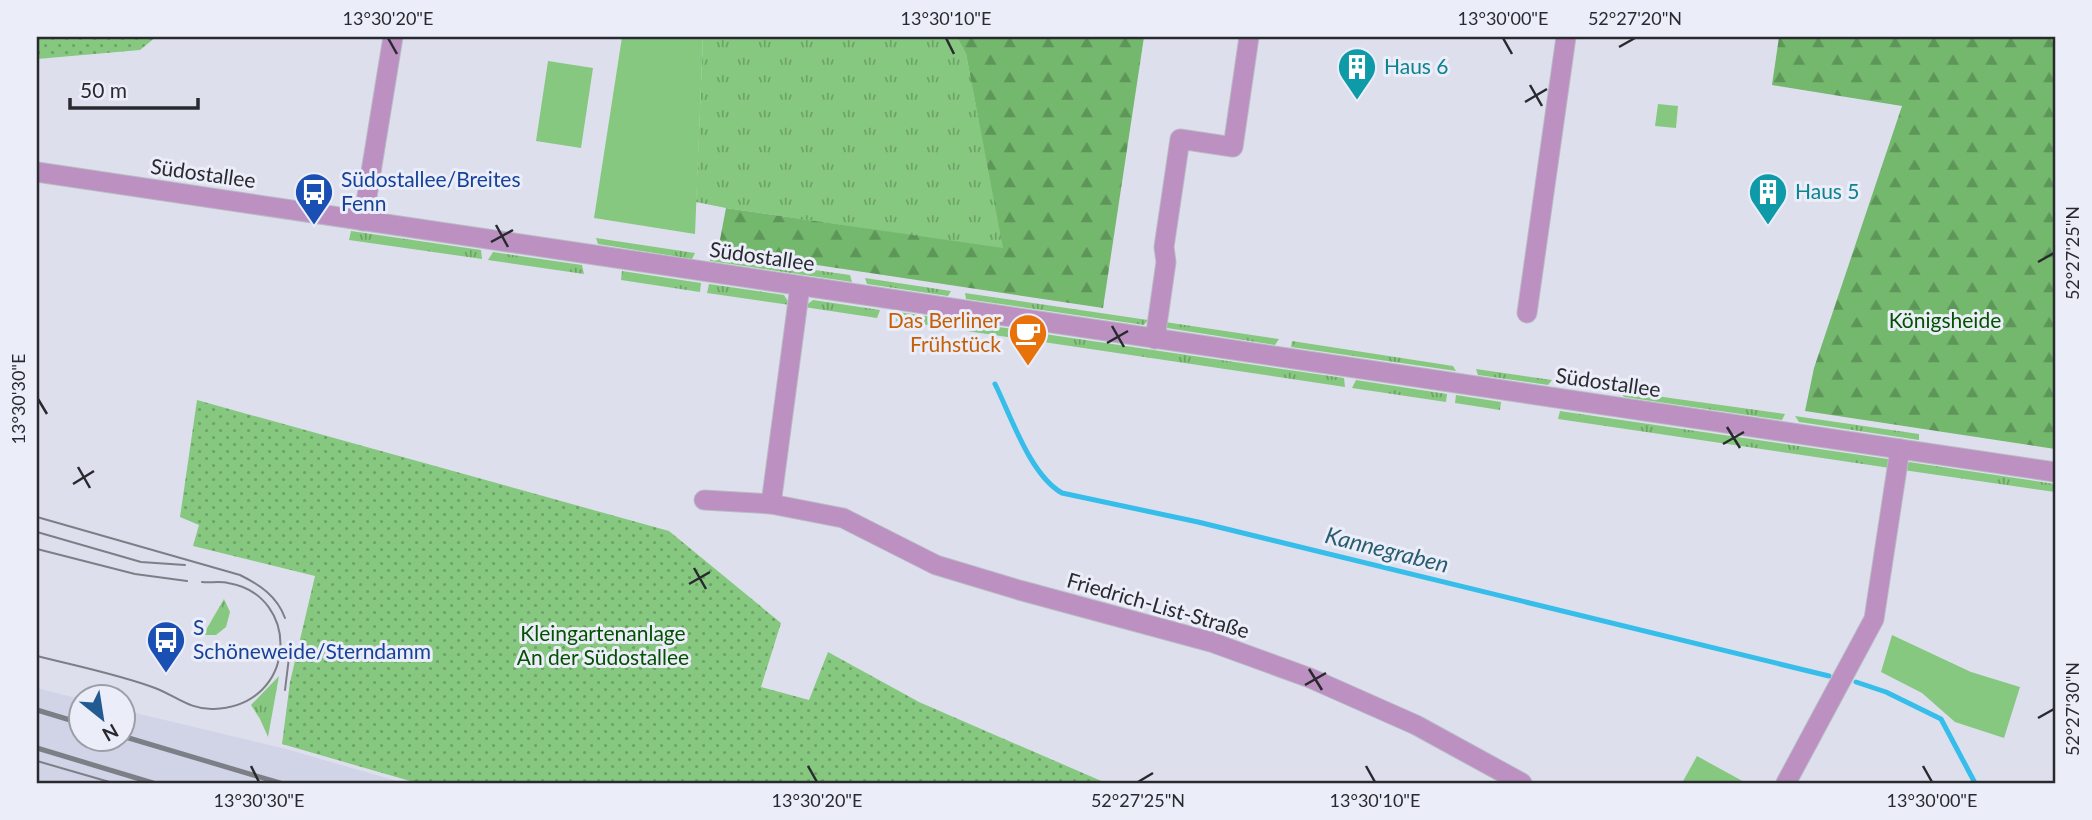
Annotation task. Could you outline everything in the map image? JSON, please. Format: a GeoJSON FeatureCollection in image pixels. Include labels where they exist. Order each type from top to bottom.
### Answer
{"type":"FeatureCollection","features":[{"type":"Feature","properties":{"kind":"street"},"geometry":{"type":"LineString","coordinates":[[363,221],[393,37]]}},
{"type":"Feature","properties":{"kind":"street"},"geometry":{"type":"LineString","coordinates":[[1155,338],[1166,262],[1164,247],[1180,139],[1233,147],[1249,37]]}},
{"type":"Feature","properties":{"kind":"street"},"geometry":{"type":"LineString","coordinates":[[1527,313],[1566,37]]}},
{"type":"Feature","properties":{"kind":"street","name":"Südostallee"},"geometry":{"type":"LineString","coordinates":[[37,172],[2055,472]]}},
{"type":"Feature","properties":{"kind":"street"},"geometry":{"type":"LineString","coordinates":[[771,503],[800,286]]}},
{"type":"Feature","properties":{"kind":"street"},"geometry":{"type":"LineString","coordinates":[[1786,783],[1874,619],[1900,449]]}},
{"type":"Feature","properties":{"kind":"street","name":"Friedrich-List-Straße"},"geometry":{"type":"LineString","coordinates":[[704,500],[771,503],[844,518],[936,565],[1211,642],[1310,678],[1416,725],[1522,783]]}},
{"type":"Feature","properties":{"kind":"shaded area"},"geometry":{"type":"Polygon","coordinates":[[[37,688],[66,695],[66,754],[136,754],[136,713],[286,749],[404,783],[37,783],[37,688]]]}},
{"type":"Feature","properties":{"kind":"green space"},"geometry":{"type":"Polygon","coordinates":[[[37,37],[156,37],[140,50],[37,59],[37,37]]]}},
{"type":"Feature","properties":{"kind":"green space"},"geometry":{"type":"Polygon","coordinates":[[[622,37],[703,37],[695,234],[594,218],[622,37]]]}},
{"type":"Feature","properties":{"kind":"green space"},"geometry":{"type":"Polygon","coordinates":[[[703,37],[957,37],[966,54],[1004,249],[696,202],[703,37]]]}},
{"type":"Feature","properties":{"kind":"green space"},"geometry":{"type":"Polygon","coordinates":[[[957,37],[1144,37],[1103,308],[718,250],[726,208],[1003,248],[966,54],[957,37]]]}},
{"type":"Feature","properties":{"kind":"green space","name":"Königsheide"},"geometry":{"type":"Polygon","coordinates":[[[1779,37],[2055,37],[2055,449],[1805,411],[1814,368],[1902,106],[1772,85],[1779,37]]]}},
{"type":"Feature","properties":{"kind":"green space"},"geometry":{"type":"Polygon","coordinates":[[[548,61],[593,68],[581,148],[536,141],[548,61]]]}},
{"type":"Feature","properties":{"kind":"green space"},"geometry":{"type":"Polygon","coordinates":[[[1658,104],[1678,106],[1676,128],[1655,126],[1658,104]]]}},
{"type":"Feature","properties":{"kind":"green space"},"geometry":{"type":"Polygon","coordinates":[[[351,231],[481,250],[482,259],[349,240],[351,231]]]}},
{"type":"Feature","properties":{"kind":"green space"},"geometry":{"type":"Polygon","coordinates":[[[596,238],[695,253],[692,259],[598,244],[596,238]]]}},
{"type":"Feature","properties":{"kind":"green space"},"geometry":{"type":"Polygon","coordinates":[[[493,252],[582,265],[584,274],[488,260],[493,252]]]}},
{"type":"Feature","properties":{"kind":"green space"},"geometry":{"type":"Polygon","coordinates":[[[710,255],[850,275],[852,282],[710,261],[710,255]]]}},
{"type":"Feature","properties":{"kind":"green space"},"geometry":{"type":"Polygon","coordinates":[[[622,271],[701,283],[700,292],[621,280],[622,271]]]}},
{"type":"Feature","properties":{"kind":"green space"},"geometry":{"type":"Polygon","coordinates":[[[865,278],[951,291],[948,296],[867,284],[865,278]]]}},
{"type":"Feature","properties":{"kind":"green space"},"geometry":{"type":"Polygon","coordinates":[[[709,284],[784,295],[790,305],[707,293],[709,284]]]}},
{"type":"Feature","properties":{"kind":"green space"},"geometry":{"type":"Polygon","coordinates":[[[965,293],[1148,320],[1144,325],[966,299],[965,293]]]}},
{"type":"Feature","properties":{"kind":"green space"},"geometry":{"type":"Polygon","coordinates":[[[813,300],[880,310],[877,318],[804,307],[813,300]]]}},
{"type":"Feature","properties":{"kind":"green space"},"geometry":{"type":"Polygon","coordinates":[[[898,312],[954,320],[957,329],[896,321],[898,312]]]}},
{"type":"Feature","properties":{"kind":"green space"},"geometry":{"type":"Polygon","coordinates":[[[1165,322],[1279,339],[1275,345],[1167,328],[1165,322]]]}},
{"type":"Feature","properties":{"kind":"green space"},"geometry":{"type":"Polygon","coordinates":[[[970,323],[1013,329],[1014,338],[967,331],[970,323]]]}},
{"type":"Feature","properties":{"kind":"green space"},"geometry":{"type":"Polygon","coordinates":[[[1024,331],[1344,378],[1345,387],[1023,339],[1024,331]]]}},
{"type":"Feature","properties":{"kind":"green space"},"geometry":{"type":"Polygon","coordinates":[[[1292,341],[1453,366],[1456,371],[1291,347],[1292,341]]]}},
{"type":"Feature","properties":{"kind":"green space"},"geometry":{"type":"Polygon","coordinates":[[[1476,369],[1552,380],[1548,385],[1478,375],[1476,369]]]}},
{"type":"Feature","properties":{"kind":"green space"},"geometry":{"type":"Polygon","coordinates":[[[1356,380],[1447,394],[1446,402],[1352,388],[1356,380]]]}},
{"type":"Feature","properties":{"kind":"green space"},"geometry":{"type":"Polygon","coordinates":[[[1620,391],[1785,414],[1782,420],[1624,397],[1620,391]]]}},
{"type":"Feature","properties":{"kind":"green space"},"geometry":{"type":"Polygon","coordinates":[[[1456,395],[1501,402],[1500,410],[1455,403],[1456,395]]]}},
{"type":"Feature","properties":{"kind":"green space","name":"Kleingartenanlage An der Südostallee"},"geometry":{"type":"Polygon","coordinates":[[[197,400],[669,531],[781,623],[761,687],[809,700],[828,652],[919,702],[1106,783],[417,783],[282,744],[290,682],[315,576],[193,546],[199,525],[180,517],[197,400]]]}},
{"type":"Feature","properties":{"kind":"green space"},"geometry":{"type":"Polygon","coordinates":[[[1560,411],[1888,459],[1890,468],[1558,419],[1560,411]]]}},
{"type":"Feature","properties":{"kind":"green space"},"geometry":{"type":"Polygon","coordinates":[[[1795,416],[1919,434],[1919,440],[1799,422],[1795,416]]]}},
{"type":"Feature","properties":{"kind":"green space"},"geometry":{"type":"Polygon","coordinates":[[[1909,462],[2055,484],[2055,492],[1903,470],[1909,462]]]}},
{"type":"Feature","properties":{"kind":"green space"},"geometry":{"type":"Polygon","coordinates":[[[224,599],[230,612],[226,627],[216,635],[203,635],[224,599]]]}},
{"type":"Feature","properties":{"kind":"green space"},"geometry":{"type":"Polygon","coordinates":[[[1892,635],[1971,672],[2020,687],[2004,738],[1955,722],[1922,693],[1881,672],[1892,635]]]}},
{"type":"Feature","properties":{"kind":"green space"},"geometry":{"type":"Polygon","coordinates":[[[279,676],[268,737],[251,705],[279,676]]]}},
{"type":"Feature","properties":{"kind":"green space"},"geometry":{"type":"Polygon","coordinates":[[[1697,756],[1746,783],[1682,783],[1697,756]]]}},
{"type":"Feature","properties":{"kind":"waterway","name":"Kannegraben"},"geometry":{"type":"LineString","coordinates":[[995,384],[1031,459],[1040,473],[1062,493],[1198,522],[1829,676]]}},
{"type":"Feature","properties":{"kind":"waterway","name":"Kannegraben"},"geometry":{"type":"LineString","coordinates":[[1856,682],[1886,692],[1941,719],[1975,783]]}},
{"type":"Feature","properties":{"kind":"tram line"},"geometry":{"type":"LineString","coordinates":[[37,517],[240,575],[267,592],[285,618]]}},
{"type":"Feature","properties":{"kind":"tram line"},"geometry":{"type":"LineString","coordinates":[[37,532],[141,562],[185,565]]}},
{"type":"Feature","properties":{"kind":"tram line"},"geometry":{"type":"LineString","coordinates":[[37,549],[135,574],[187,581]]}},
{"type":"Feature","properties":{"kind":"tram line"},"geometry":{"type":"LineString","coordinates":[[37,656],[141,683],[205,709],[242,703],[262,690],[275,671],[280,649],[278,627],[269,607],[252,592],[228,583],[202,582]]}},
{"type":"Feature","properties":{"kind":"tram line"},"geometry":{"type":"LineString","coordinates":[[285,690],[291,641]]}},
{"type":"Feature","properties":{"kind":"tram line"},"geometry":{"type":"LineString","coordinates":[[37,761],[113,783]]}},
{"type":"Feature","properties":{"kind":"railway"},"geometry":{"type":"LineString","coordinates":[[37,710],[66,719]]}},
{"type":"Feature","properties":{"kind":"railway"},"geometry":{"type":"LineString","coordinates":[[136,740],[280,783]]}},
{"type":"Feature","properties":{"kind":"railway"},"geometry":{"type":"LineString","coordinates":[[37,748],[153,783]]}},
{"type":"Feature","properties":{"kind":"place","name":"Haus 6"},"geometry":{"type":"Point","coordinates":[1357,101]}},
{"type":"Feature","properties":{"kind":"place","name":"Südostallee/Breites Fenn"},"geometry":{"type":"Point","coordinates":[314,226]}},
{"type":"Feature","properties":{"kind":"place","name":"Haus 5"},"geometry":{"type":"Point","coordinates":[1768,226]}},
{"type":"Feature","properties":{"kind":"place","name":"Das Berliner Frühstück"},"geometry":{"type":"Point","coordinates":[1028,367]}},
{"type":"Feature","properties":{"kind":"place","name":"S Schöneweide/Sterndamm"},"geometry":{"type":"Point","coordinates":[166,674]}}]}
